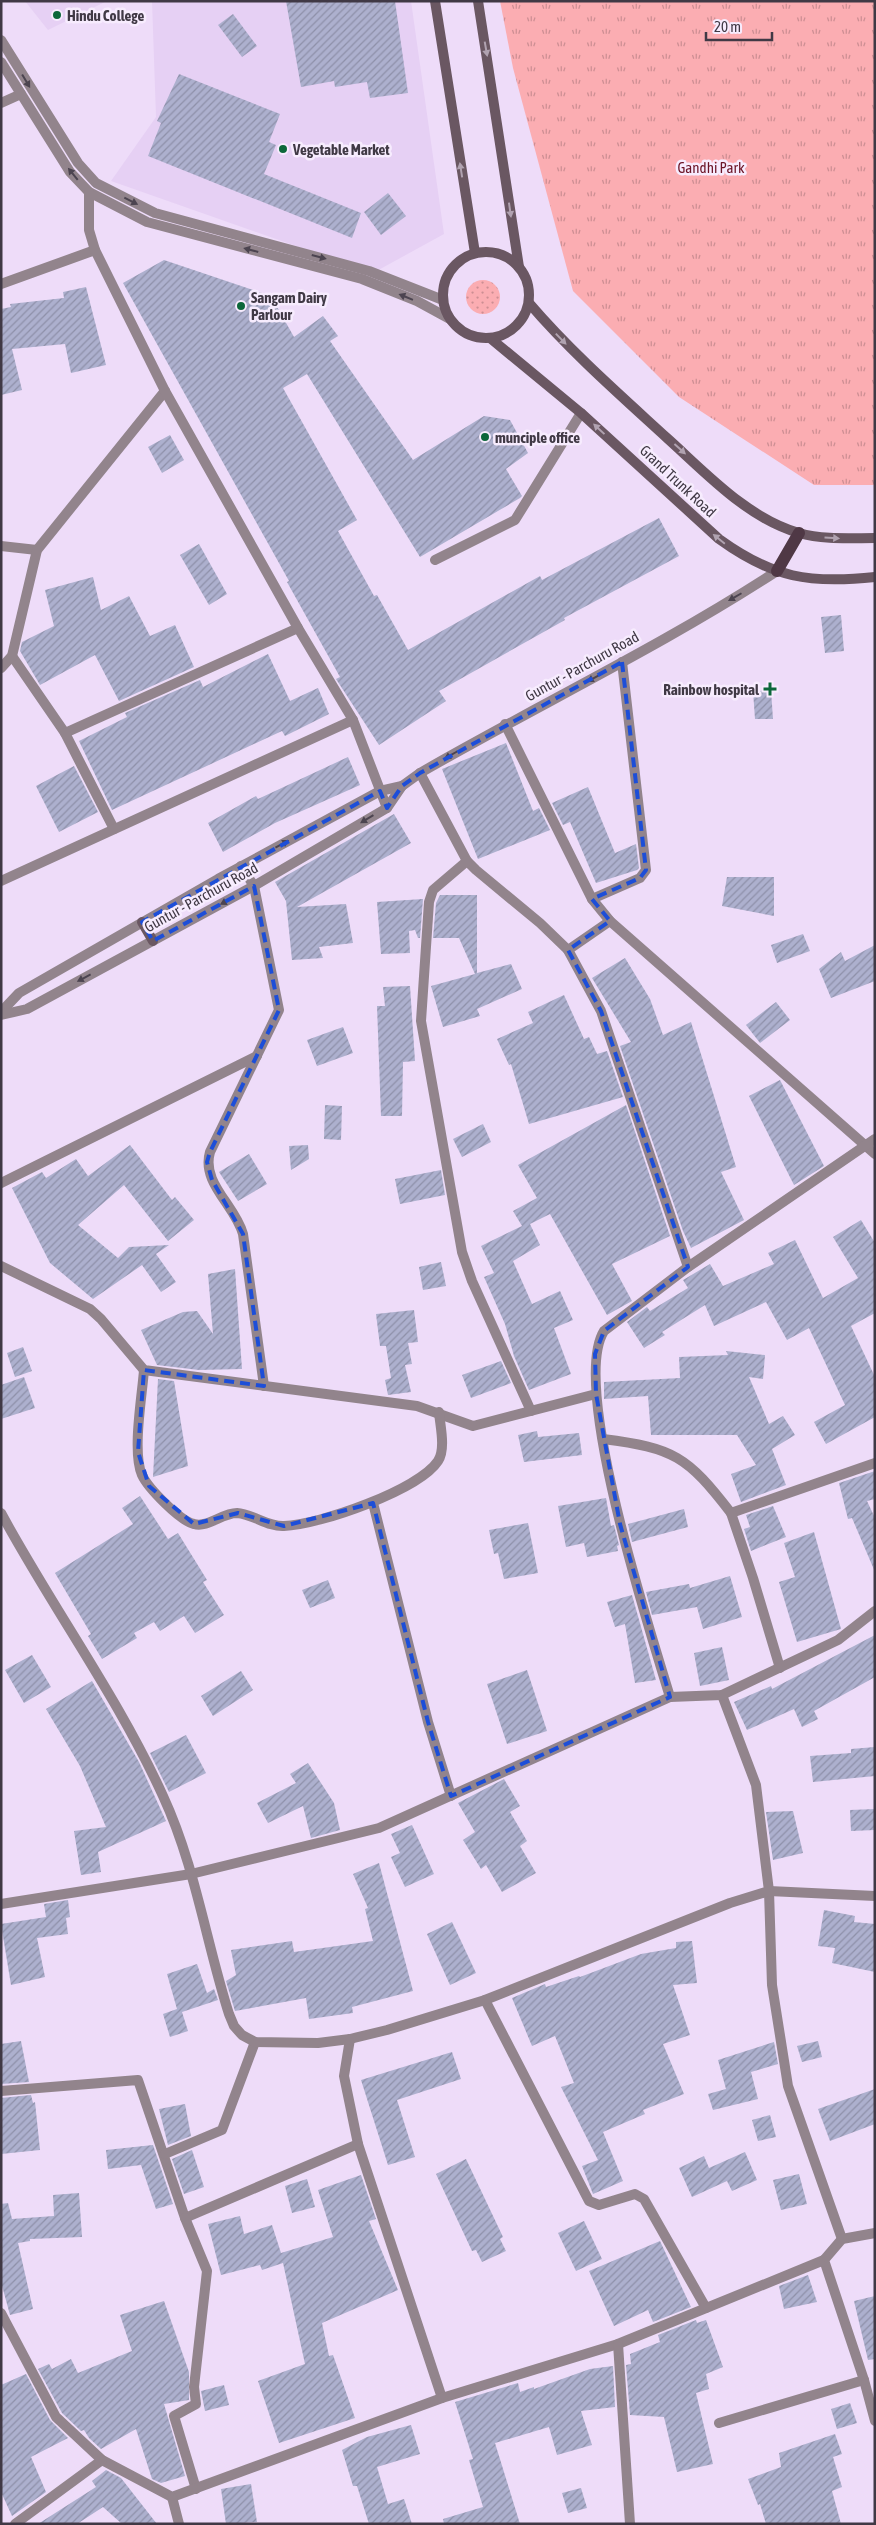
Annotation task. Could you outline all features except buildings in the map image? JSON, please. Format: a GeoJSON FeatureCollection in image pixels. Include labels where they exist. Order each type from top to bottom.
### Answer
{"type":"FeatureCollection","features":[{"type":"Feature","properties":{"kind":"main road"},"geometry":{"type":"LineString","coordinates":[[435,1],[475,253]]}},
{"type":"Feature","properties":{"kind":"main road"},"geometry":{"type":"LineString","coordinates":[[478,1],[519,267],[527,282],[529,302],[522,320],[507,333],[490,338],[474,336],[460,329],[450,319],[443,300],[444,285],[450,270],[460,260],[475,253],[492,252],[508,258],[519,267]]}},
{"type":"Feature","properties":{"kind":"main road","name":"Grand Trunk Road"},"geometry":{"type":"LineString","coordinates":[[529,302],[586,365],[727,492],[763,516],[799,533],[829,538],[875,538]]}},
{"type":"Feature","properties":{"kind":"main road","name":"Grand Trunk Road"},"geometry":{"type":"LineString","coordinates":[[490,338],[582,413],[719,539],[755,563],[776,571],[811,580],[834,581],[875,577]]}},
{"type":"Feature","properties":{"kind":"main road"},"geometry":{"type":"LineString","coordinates":[[776,571],[799,533]]}},
{"type":"Feature","properties":{"kind":"main road"},"geometry":{"type":"LineString","coordinates":[[142,922],[153,941]]}},
{"type":"Feature","properties":{"kind":"street"},"geometry":{"type":"LineString","coordinates":[[1,40],[78,163],[96,183],[155,213],[370,271],[443,300]]}},
{"type":"Feature","properties":{"kind":"street"},"geometry":{"type":"LineString","coordinates":[[1,62],[70,172],[88,192],[147,222],[362,279],[416,301],[450,319]]}},
{"type":"Feature","properties":{"kind":"street"},"geometry":{"type":"LineString","coordinates":[[1,103],[21,94]]}},
{"type":"Feature","properties":{"kind":"street"},"geometry":{"type":"LineString","coordinates":[[88,192],[89,230],[95,250],[165,391],[298,628],[353,720],[387,808]]}},
{"type":"Feature","properties":{"kind":"street"},"geometry":{"type":"LineString","coordinates":[[1,284],[95,250]]}},
{"type":"Feature","properties":{"kind":"street"},"geometry":{"type":"LineString","coordinates":[[1,668],[12,656],[37,550],[165,391]]}},
{"type":"Feature","properties":{"kind":"street"},"geometry":{"type":"LineString","coordinates":[[435,560],[515,520],[582,413]]}},
{"type":"Feature","properties":{"kind":"street"},"geometry":{"type":"LineString","coordinates":[[1,546],[37,550]]}},
{"type":"Feature","properties":{"kind":"street","name":"Guntur - Parchuru Road"},"geometry":{"type":"LineString","coordinates":[[1,1013],[27,1009],[254,886],[387,808],[402,786],[420,773],[505,724],[622,662],[744,592],[776,571]]}},
{"type":"Feature","properties":{"kind":"street"},"geometry":{"type":"LineString","coordinates":[[64,733],[298,628]]}},
{"type":"Feature","properties":{"kind":"street"},"geometry":{"type":"LineString","coordinates":[[12,656],[64,733],[114,829]]}},
{"type":"Feature","properties":{"kind":"street"},"geometry":{"type":"LineString","coordinates":[[592,898],[640,878],[646,870],[622,662]]}},
{"type":"Feature","properties":{"kind":"street"},"geometry":{"type":"LineString","coordinates":[[1,881],[353,720]]}},
{"type":"Feature","properties":{"kind":"street"},"geometry":{"type":"LineString","coordinates":[[505,724],[592,898],[610,921],[875,1154]]}},
{"type":"Feature","properties":{"kind":"street"},"geometry":{"type":"LineString","coordinates":[[420,773],[468,860],[476,870],[540,923],[568,950],[602,1012],[688,1268]]}},
{"type":"Feature","properties":{"kind":"street","name":"Guntur - Parchuru Road"},"geometry":{"type":"LineString","coordinates":[[1,1013],[19,993],[142,922],[380,791],[402,786]]}},
{"type":"Feature","properties":{"kind":"street"},"geometry":{"type":"LineString","coordinates":[[468,860],[433,890],[429,902],[421,1021],[462,1252],[472,1281],[531,1411]]}},
{"type":"Feature","properties":{"kind":"street"},"geometry":{"type":"LineString","coordinates":[[241,866],[254,886],[279,1010],[210,1152],[207,1162],[212,1180],[236,1217],[243,1234],[264,1386]]}},
{"type":"Feature","properties":{"kind":"street"},"geometry":{"type":"LineString","coordinates":[[568,950],[610,921]]}},
{"type":"Feature","properties":{"kind":"street"},"geometry":{"type":"LineString","coordinates":[[1,1183],[257,1056]]}},
{"type":"Feature","properties":{"kind":"street"},"geometry":{"type":"LineString","coordinates":[[670,1697],[620,1524],[596,1394],[595,1354],[598,1341],[604,1331],[688,1268],[875,1139]]}},
{"type":"Feature","properties":{"kind":"street"},"geometry":{"type":"LineString","coordinates":[[1,1266],[90,1310],[101,1318],[144,1370],[139,1464],[149,1486],[183,1519],[194,1524],[205,1524],[226,1515],[238,1513],[272,1525],[302,1524],[373,1503],[420,1477],[440,1459],[439,1412]]}},
{"type":"Feature","properties":{"kind":"street"},"geometry":{"type":"LineString","coordinates":[[144,1370],[417,1406],[439,1412],[474,1426],[596,1394]]}},
{"type":"Feature","properties":{"kind":"street"},"geometry":{"type":"LineString","coordinates":[[603,1439],[646,1445],[668,1452],[689,1465],[707,1482],[731,1513],[780,1668]]}},
{"type":"Feature","properties":{"kind":"street"},"geometry":{"type":"LineString","coordinates":[[731,1513],[875,1463]]}},
{"type":"Feature","properties":{"kind":"street"},"geometry":{"type":"LineString","coordinates":[[373,1503],[428,1722],[451,1796]]}},
{"type":"Feature","properties":{"kind":"street"},"geometry":{"type":"LineString","coordinates":[[2,1517],[123,1716],[164,1797],[191,1874],[229,2014],[234,2026],[242,2035],[255,2042],[318,2043],[350,2039],[387,2030],[485,2000],[730,1904],[769,1891],[875,1896]]}},
{"type":"Feature","properties":{"kind":"street"},"geometry":{"type":"LineString","coordinates":[[1,1904],[191,1874],[379,1828],[670,1697],[722,1695],[838,1640],[875,1611]]}},
{"type":"Feature","properties":{"kind":"street"},"geometry":{"type":"LineString","coordinates":[[722,1695],[756,1785],[769,1891],[772,1985],[788,2086],[842,2239]]}},
{"type":"Feature","properties":{"kind":"street"},"geometry":{"type":"LineString","coordinates":[[485,2000],[588,2201],[599,2205],[635,2194],[644,2199],[706,2308]]}},
{"type":"Feature","properties":{"kind":"street"},"geometry":{"type":"LineString","coordinates":[[350,2039],[344,2076],[358,2144],[442,2398]]}},
{"type":"Feature","properties":{"kind":"street"},"geometry":{"type":"LineString","coordinates":[[165,2154],[222,2130],[255,2042]]}},
{"type":"Feature","properties":{"kind":"street"},"geometry":{"type":"LineString","coordinates":[[1,2091],[138,2080],[165,2154],[185,2218],[207,2271],[194,2387],[196,2404],[174,2416],[196,2488]]}},
{"type":"Feature","properties":{"kind":"street"},"geometry":{"type":"LineString","coordinates":[[185,2218],[358,2144]]}},
{"type":"Feature","properties":{"kind":"street"},"geometry":{"type":"LineString","coordinates":[[172,2497],[442,2398],[618,2344],[824,2260],[842,2239],[875,2233]]}},
{"type":"Feature","properties":{"kind":"street"},"geometry":{"type":"LineString","coordinates":[[824,2260],[864,2380],[875,2421]]}},
{"type":"Feature","properties":{"kind":"street"},"geometry":{"type":"LineString","coordinates":[[1,2312],[56,2417],[102,2460],[172,2497],[179,2524]]}},
{"type":"Feature","properties":{"kind":"street"},"geometry":{"type":"LineString","coordinates":[[618,2344],[630,2524]]}},
{"type":"Feature","properties":{"kind":"street"},"geometry":{"type":"LineString","coordinates":[[719,2423],[864,2380]]}},
{"type":"Feature","properties":{"kind":"street"},"geometry":{"type":"LineString","coordinates":[[15,2524],[102,2460]]}},
{"type":"Feature","properties":{"kind":"highlighted area"},"geometry":{"type":"Polygon","coordinates":[[[622,662],[646,870],[640,878],[592,899],[610,921],[568,950],[601,1011],[688,1267],[604,1331],[595,1354],[596,1394],[620,1524],[670,1697],[451,1796],[428,1722],[373,1503],[284,1526],[238,1513],[194,1524],[149,1486],[138,1452],[144,1370],[264,1386],[243,1234],[212,1180],[207,1162],[210,1152],[279,1010],[254,886],[153,941],[142,922],[380,791],[387,808],[402,786],[420,773],[622,662]]]}},
{"type":"Feature","properties":{"kind":"shaded area","name":"Hindu College"},"geometry":{"type":"Polygon","coordinates":[[[25,1],[107,1],[48,30],[25,1]]]}},
{"type":"Feature","properties":{"kind":"shaded area","name":"Vegetable Market"},"geometry":{"type":"Polygon","coordinates":[[[152,1],[411,1],[444,234],[373,273],[111,181],[156,117],[152,1]]]}},
{"type":"Feature","properties":{"kind":"green space","name":"Gandhi Park"},"geometry":{"type":"Polygon","coordinates":[[[500,1],[875,1],[875,485],[814,485],[679,397],[573,291],[513,68],[500,1]]]}},
{"type":"Feature","properties":{"kind":"green space"},"geometry":{"type":"Polygon","coordinates":[[[483,280],[490,281],[495,285],[499,290],[499,304],[495,309],[490,313],[483,314],[476,313],[471,309],[467,304],[466,297],[467,290],[471,285],[476,281],[483,280]]]}},
{"type":"Feature","properties":{"kind":"place","name":"Hindu College"},"geometry":{"type":"Point","coordinates":[57,15]}},
{"type":"Feature","properties":{"kind":"place","name":"Vegetable Market"},"geometry":{"type":"Point","coordinates":[283,149]}},
{"type":"Feature","properties":{"kind":"place","name":"Sangam Dairy Parlour"},"geometry":{"type":"Point","coordinates":[241,306]}},
{"type":"Feature","properties":{"kind":"place","name":"munciple office"},"geometry":{"type":"Point","coordinates":[485,437]}},
{"type":"Feature","properties":{"kind":"place","name":"Rainbow hospital"},"geometry":{"type":"Point","coordinates":[770,689]}}]}
